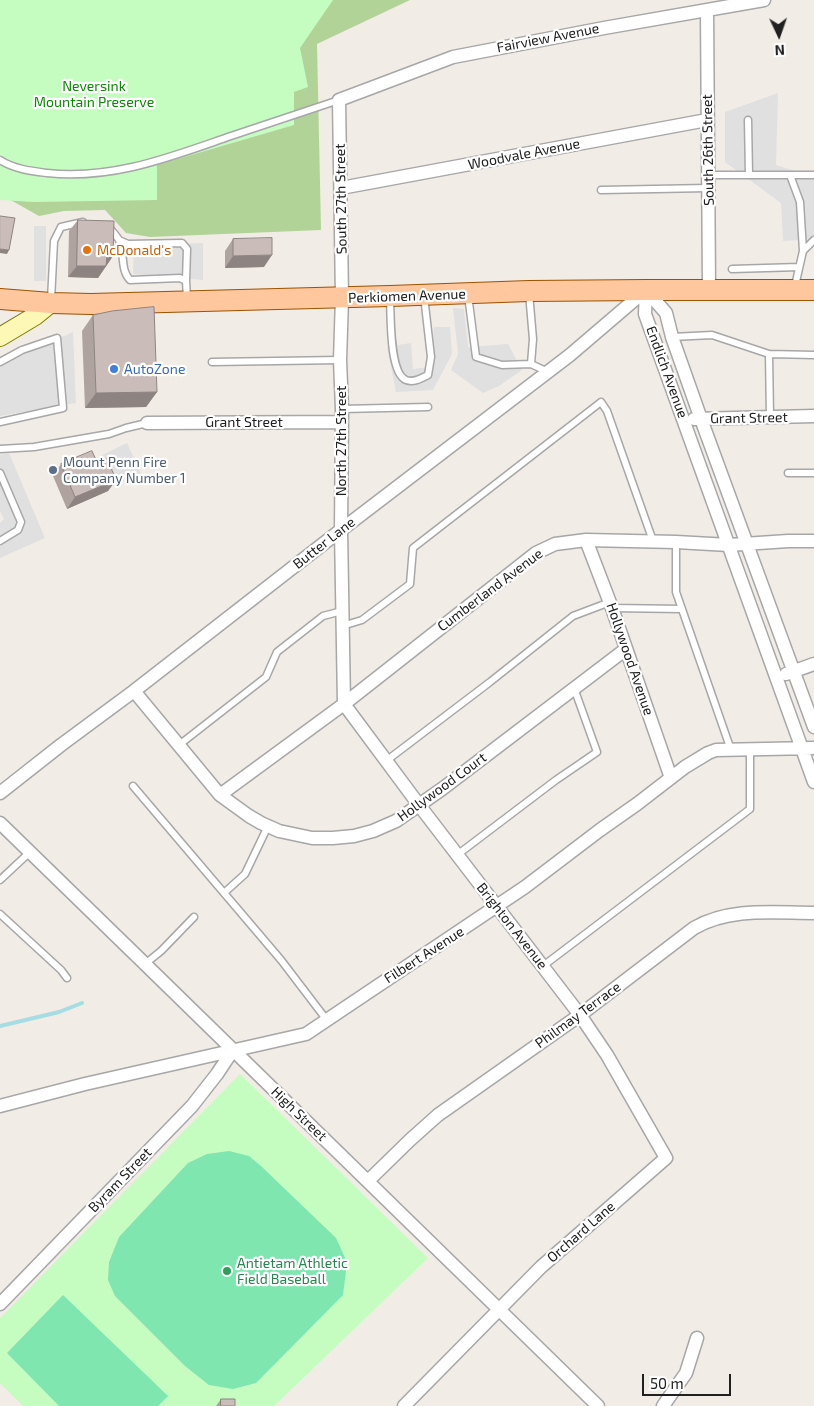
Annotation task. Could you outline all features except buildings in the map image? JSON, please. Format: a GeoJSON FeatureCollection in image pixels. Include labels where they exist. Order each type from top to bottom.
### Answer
{"type":"FeatureCollection","features":[{"type":"Feature","properties":{"kind":"main road","name":"Perkiomen Avenue"},"geometry":{"type":"LineString","coordinates":[[0,299],[92,304],[529,291],[814,290]]}},
{"type":"Feature","properties":{"kind":"main road"},"geometry":{"type":"LineString","coordinates":[[0,337],[35,316],[51,303]]}},
{"type":"Feature","properties":{"kind":"street","name":"Fairview Avenue"},"geometry":{"type":"LineString","coordinates":[[340,100],[453,56],[764,0]]}},
{"type":"Feature","properties":{"kind":"street","name":"South 26th Street"},"geometry":{"type":"LineString","coordinates":[[707,10],[709,290]]}},
{"type":"Feature","properties":{"kind":"street","name":"South 27th Street"},"geometry":{"type":"LineString","coordinates":[[340,100],[342,298]]}},
{"type":"Feature","properties":{"kind":"street","name":"Woodvale Avenue"},"geometry":{"type":"LineString","coordinates":[[341,188],[707,120]]}},
{"type":"Feature","properties":{"kind":"street","name":"Endlich Avenue"},"geometry":{"type":"LineString","coordinates":[[646,290],[666,313],[672,337],[701,418],[814,726]]}},
{"type":"Feature","properties":{"kind":"street","name":"Endlich Avenue"},"geometry":{"type":"LineString","coordinates":[[646,290],[645,314],[777,677],[808,748],[814,782]]}},
{"type":"Feature","properties":{"kind":"street","name":"Butter Lane"},"geometry":{"type":"LineString","coordinates":[[0,793],[570,355],[646,290]]}},
{"type":"Feature","properties":{"kind":"street","name":"North 27th Street"},"geometry":{"type":"LineString","coordinates":[[342,298],[340,360],[344,704]]}},
{"type":"Feature","properties":{"kind":"street","name":"Grant Street"},"geometry":{"type":"LineString","coordinates":[[147,423],[342,416]]}},
{"type":"Feature","properties":{"kind":"street","name":"Grant Street"},"geometry":{"type":"LineString","coordinates":[[684,419],[814,416]]}},
{"type":"Feature","properties":{"kind":"street","name":"Cumberland Avenue"},"geometry":{"type":"LineString","coordinates":[[220,795],[344,704],[536,553],[555,544],[586,540],[729,545],[814,541]]}},
{"type":"Feature","properties":{"kind":"street","name":"Hollywood Avenue"},"geometry":{"type":"LineString","coordinates":[[586,540],[672,778]]}},
{"type":"Feature","properties":{"kind":"street","name":"Hollywood Court"},"geometry":{"type":"LineString","coordinates":[[134,691],[220,795],[249,816],[268,826],[312,838],[333,838],[354,836],[383,828],[396,821],[626,649]]}},
{"type":"Feature","properties":{"kind":"street"},"geometry":{"type":"LineString","coordinates":[[777,677],[814,664]]}},
{"type":"Feature","properties":{"kind":"street","name":"Brighton Avenue"},"geometry":{"type":"LineString","coordinates":[[344,704],[457,855],[580,1014],[607,1054],[666,1158]]}},
{"type":"Feature","properties":{"kind":"street","name":"Filbert Avenue"},"geometry":{"type":"LineString","coordinates":[[0,1106],[85,1084],[306,1034],[525,887],[685,767],[708,753],[716,750],[808,748]]}},
{"type":"Feature","properties":{"kind":"street","name":"High Street"},"geometry":{"type":"LineString","coordinates":[[0,824],[146,964],[598,1406]]}},
{"type":"Feature","properties":{"kind":"street","name":"Philmay Terrace"},"geometry":{"type":"LineString","coordinates":[[368,1181],[438,1115],[580,1014],[694,928],[715,918],[732,914],[814,913]]}},
{"type":"Feature","properties":{"kind":"street","name":"Byram Street"},"geometry":{"type":"LineString","coordinates":[[0,1304],[192,1106],[233,1050]]}},
{"type":"Feature","properties":{"kind":"street","name":"Orchard Lane"},"geometry":{"type":"LineString","coordinates":[[404,1406],[540,1267],[666,1158]]}},
{"type":"Feature","properties":{"kind":"street"},"geometry":{"type":"LineString","coordinates":[[663,1406],[686,1373],[697,1338]]}},
{"type":"Feature","properties":{"kind":"lane"},"geometry":{"type":"LineString","coordinates":[[0,160],[7,165],[28,171],[56,174],[89,174],[116,171],[156,162],[340,100]]}},
{"type":"Feature","properties":{"kind":"lane"},"geometry":{"type":"LineString","coordinates":[[748,120],[749,175]]}},
{"type":"Feature","properties":{"kind":"lane"},"geometry":{"type":"LineString","coordinates":[[708,175],[814,175]]}},
{"type":"Feature","properties":{"kind":"lane"},"geometry":{"type":"LineString","coordinates":[[790,176],[800,202],[804,251],[794,290]]}},
{"type":"Feature","properties":{"kind":"lane"},"geometry":{"type":"LineString","coordinates":[[601,190],[708,188]]}},
{"type":"Feature","properties":{"kind":"lane"},"geometry":{"type":"LineString","coordinates":[[51,303],[54,241],[61,227],[86,222],[106,224],[119,240],[125,275],[130,280],[180,278],[186,281]]}},
{"type":"Feature","properties":{"kind":"lane"},"geometry":{"type":"LineString","coordinates":[[119,240],[128,244],[182,243],[187,249],[186,281],[188,302]]}},
{"type":"Feature","properties":{"kind":"lane"},"geometry":{"type":"LineString","coordinates":[[804,251],[814,240]]}},
{"type":"Feature","properties":{"kind":"lane"},"geometry":{"type":"LineString","coordinates":[[732,269],[800,267]]}},
{"type":"Feature","properties":{"kind":"lane"},"geometry":{"type":"LineString","coordinates":[[529,291],[533,339],[530,364]]}},
{"type":"Feature","properties":{"kind":"lane"},"geometry":{"type":"LineString","coordinates":[[468,293],[476,357],[502,365],[530,364],[548,372]]}},
{"type":"Feature","properties":{"kind":"lane"},"geometry":{"type":"LineString","coordinates":[[390,296],[391,341],[396,366],[400,375],[406,380],[418,380],[428,375],[432,357],[424,295]]}},
{"type":"Feature","properties":{"kind":"lane"},"geometry":{"type":"LineString","coordinates":[[672,337],[712,335],[770,354],[814,355]]}},
{"type":"Feature","properties":{"kind":"lane"},"geometry":{"type":"LineString","coordinates":[[0,362],[22,350],[57,338],[63,408],[0,422]]}},
{"type":"Feature","properties":{"kind":"lane"},"geometry":{"type":"LineString","coordinates":[[770,354],[770,417]]}},
{"type":"Feature","properties":{"kind":"lane"},"geometry":{"type":"LineString","coordinates":[[212,362],[340,360]]}},
{"type":"Feature","properties":{"kind":"lane"},"geometry":{"type":"LineString","coordinates":[[342,626],[362,620],[410,584],[413,548],[601,402],[607,411],[653,541]]}},
{"type":"Feature","properties":{"kind":"lane"},"geometry":{"type":"LineString","coordinates":[[342,416],[428,407]]}},
{"type":"Feature","properties":{"kind":"lane"},"geometry":{"type":"LineString","coordinates":[[0,449],[34,447],[109,434],[147,423]]}},
{"type":"Feature","properties":{"kind":"lane"},"geometry":{"type":"LineString","coordinates":[[0,473],[21,522],[18,530],[0,541]]}},
{"type":"Feature","properties":{"kind":"lane"},"geometry":{"type":"LineString","coordinates":[[788,473],[814,473]]}},
{"type":"Feature","properties":{"kind":"lane"},"geometry":{"type":"LineString","coordinates":[[676,542],[676,592],[731,750]]}},
{"type":"Feature","properties":{"kind":"lane"},"geometry":{"type":"LineString","coordinates":[[386,761],[483,688],[573,616],[611,605],[682,609]]}},
{"type":"Feature","properties":{"kind":"lane"},"geometry":{"type":"LineString","coordinates":[[179,745],[266,677],[277,652],[323,616],[342,610]]}},
{"type":"Feature","properties":{"kind":"lane"},"geometry":{"type":"LineString","coordinates":[[457,855],[556,780],[597,752],[574,688]]}},
{"type":"Feature","properties":{"kind":"lane"},"geometry":{"type":"LineString","coordinates":[[543,966],[750,809],[750,749]]}},
{"type":"Feature","properties":{"kind":"lane"},"geometry":{"type":"LineString","coordinates":[[133,786],[281,960],[326,1019]]}},
{"type":"Feature","properties":{"kind":"lane"},"geometry":{"type":"LineString","coordinates":[[224,893],[244,874],[268,826]]}},
{"type":"Feature","properties":{"kind":"lane"},"geometry":{"type":"LineString","coordinates":[[0,880],[30,852]]}},
{"type":"Feature","properties":{"kind":"lane"},"geometry":{"type":"LineString","coordinates":[[0,914],[49,958],[67,978]]}},
{"type":"Feature","properties":{"kind":"lane"},"geometry":{"type":"LineString","coordinates":[[146,964],[194,917]]}},
{"type":"Feature","properties":{"kind":"green space","name":"Neversink Mountain Preserve"},"geometry":{"type":"Polygon","coordinates":[[[0,0],[333,0],[300,48],[308,87],[294,92],[294,125],[157,165],[157,200],[34,202],[0,200],[0,0]]]}},
{"type":"Feature","properties":{"kind":"green space","name":"Neversink Mountain Preserve"},"geometry":{"type":"Polygon","coordinates":[[[149,0],[410,0],[317,44],[321,230],[150,237],[126,233],[105,210],[64,211],[39,216],[0,194],[0,110],[149,0]]]}},
{"type":"Feature","properties":{"kind":"green space"},"geometry":{"type":"Polygon","coordinates":[[[240,1074],[428,1258],[274,1406],[23,1406],[0,1383],[0,1318],[240,1074]]]}},
{"type":"Feature","properties":{"kind":"green space","name":"Antietam Athletic Field Baseball"},"geometry":{"type":"Polygon","coordinates":[[[229,1151],[249,1156],[262,1167],[336,1238],[347,1262],[343,1295],[256,1383],[233,1389],[209,1385],[185,1366],[115,1296],[108,1280],[109,1262],[119,1237],[188,1163],[207,1154],[229,1151]]]}},
{"type":"Feature","properties":{"kind":"green space"},"geometry":{"type":"Polygon","coordinates":[[[63,1295],[168,1396],[158,1406],[59,1406],[7,1353],[63,1295]]]}},
{"type":"Feature","properties":{"kind":"shaded area"},"geometry":{"type":"Polygon","coordinates":[[[778,93],[776,165],[814,177],[814,239],[783,241],[781,203],[725,162],[725,112],[778,93]]]}},
{"type":"Feature","properties":{"kind":"shaded area"},"geometry":{"type":"Polygon","coordinates":[[[34,226],[46,226],[46,281],[34,281],[34,226]]]}},
{"type":"Feature","properties":{"kind":"shaded area"},"geometry":{"type":"Polygon","coordinates":[[[203,243],[203,280],[133,274],[134,246],[203,243]]]}},
{"type":"Feature","properties":{"kind":"shaded area"},"geometry":{"type":"Polygon","coordinates":[[[453,308],[464,309],[468,347],[508,344],[522,370],[499,386],[483,393],[451,370],[458,354],[453,308]]]}},
{"type":"Feature","properties":{"kind":"shaded area"},"geometry":{"type":"Polygon","coordinates":[[[434,327],[450,327],[452,354],[433,390],[396,392],[387,347],[411,343],[413,369],[430,367],[434,327]]]}},
{"type":"Feature","properties":{"kind":"shaded area"},"geometry":{"type":"Polygon","coordinates":[[[73,332],[76,403],[0,416],[0,365],[73,332]]]}},
{"type":"Feature","properties":{"kind":"shaded area"},"geometry":{"type":"Polygon","coordinates":[[[127,443],[141,473],[113,487],[98,457],[127,443]]]}},
{"type":"Feature","properties":{"kind":"shaded area"},"geometry":{"type":"Polygon","coordinates":[[[9,453],[45,538],[0,558],[0,523],[4,519],[0,511],[0,455],[9,453]]]}},
{"type":"Feature","properties":{"kind":"waterway"},"geometry":{"type":"LineString","coordinates":[[0,1026],[59,1012],[82,1003]]}},
{"type":"Feature","properties":{"kind":"place","name":"McDonald's"},"geometry":{"type":"Point","coordinates":[87,250]}},
{"type":"Feature","properties":{"kind":"place","name":"AutoZone"},"geometry":{"type":"Point","coordinates":[114,369]}},
{"type":"Feature","properties":{"kind":"place","name":"Mount Penn Fire Company Number 1"},"geometry":{"type":"Point","coordinates":[53,470]}},
{"type":"Feature","properties":{"kind":"place","name":"Antietam Athletic Field Baseball"},"geometry":{"type":"Point","coordinates":[227,1271]}}]}
